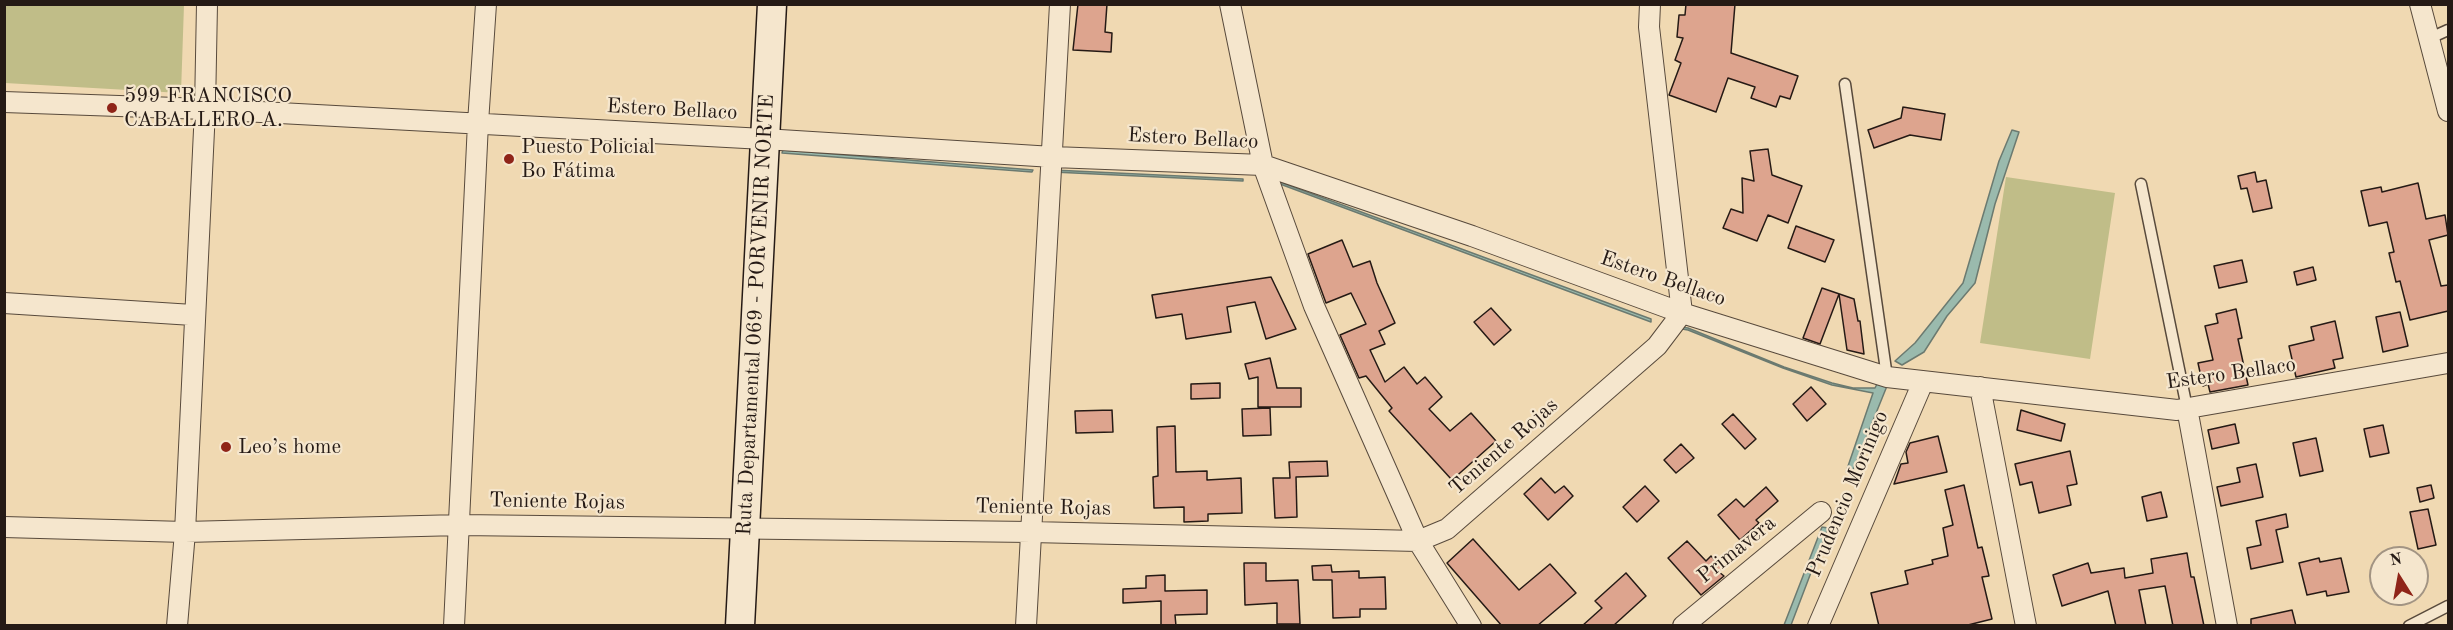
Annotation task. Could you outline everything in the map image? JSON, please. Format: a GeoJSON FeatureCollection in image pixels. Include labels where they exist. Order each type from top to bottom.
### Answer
{"type":"FeatureCollection","features":[{"type":"Feature","properties":{"kind":"main road","name":"Ruta Departamental 069 - PORVENIR NORTE"},"geometry":{"type":"LineString","coordinates":[[740,626],[772,4]]}},
{"type":"Feature","properties":{"kind":"street"},"geometry":{"type":"LineString","coordinates":[[177,626],[185,532],[205,109],[207,4]]}},
{"type":"Feature","properties":{"kind":"street"},"geometry":{"type":"LineString","coordinates":[[454,626],[478,123],[486,4]]}},
{"type":"Feature","properties":{"kind":"street"},"geometry":{"type":"LineString","coordinates":[[1026,626],[1060,4]]}},
{"type":"Feature","properties":{"kind":"street"},"geometry":{"type":"LineString","coordinates":[[1230,4],[1263,165],[1314,306],[1418,541],[1471,626]]}},
{"type":"Feature","properties":{"kind":"street"},"geometry":{"type":"LineString","coordinates":[[1650,4],[1649,27],[1682,313]]}},
{"type":"Feature","properties":{"kind":"street"},"geometry":{"type":"LineString","coordinates":[[2420,4],[2448,111]]}},
{"type":"Feature","properties":{"kind":"street","name":"Estero Bellaco"},"geometry":{"type":"LineString","coordinates":[[4,102],[205,109],[1053,157],[1263,165],[1472,236],[1682,313],[1887,377],[2177,410],[2448,363]]}},
{"type":"Feature","properties":{"kind":"street"},"geometry":{"type":"LineString","coordinates":[[4,303],[194,315]]}},
{"type":"Feature","properties":{"kind":"street","name":"Teniente Rojas"},"geometry":{"type":"LineString","coordinates":[[4,527],[185,532],[460,525],[1031,532],[1418,541],[1447,529],[1657,346],[1682,313]]}},
{"type":"Feature","properties":{"kind":"street","name":"Prudencio Morinigo"},"geometry":{"type":"LineString","coordinates":[[1818,626],[1923,381]]}},
{"type":"Feature","properties":{"kind":"street"},"geometry":{"type":"LineString","coordinates":[[1980,387],[2026,626]]}},
{"type":"Feature","properties":{"kind":"street"},"geometry":{"type":"LineString","coordinates":[[2187,408],[2227,626]]}},
{"type":"Feature","properties":{"kind":"street","name":"Primavera"},"geometry":{"type":"LineString","coordinates":[[1683,626],[1821,512]]}},
{"type":"Feature","properties":{"kind":"lane"},"geometry":{"type":"LineString","coordinates":[[2428,39],[2448,30]]}},
{"type":"Feature","properties":{"kind":"lane"},"geometry":{"type":"LineString","coordinates":[[1845,84],[1887,377]]}},
{"type":"Feature","properties":{"kind":"lane"},"geometry":{"type":"LineString","coordinates":[[2141,184],[2187,408]]}},
{"type":"Feature","properties":{"kind":"lane"},"geometry":{"type":"LineString","coordinates":[[2409,626],[2448,606]]}},
{"type":"Feature","properties":{"kind":"shaded area"},"geometry":{"type":"Polygon","coordinates":[[[4,5],[184,5],[181,93],[5,83],[4,5]]]}},
{"type":"Feature","properties":{"kind":"shaded area"},"geometry":{"type":"Polygon","coordinates":[[[2012,130],[2019,132],[1995,204],[1975,283],[1947,316],[1924,352],[1902,365],[1895,361],[1915,343],[1963,283],[1999,161],[2012,130]]]}},
{"type":"Feature","properties":{"kind":"shaded area"},"geometry":{"type":"Polygon","coordinates":[[[783,150],[1033,170],[1032,172],[782,153],[783,150]]]}},
{"type":"Feature","properties":{"kind":"shaded area"},"geometry":{"type":"Polygon","coordinates":[[[1053,170],[1243,179],[1243,181],[1053,172],[1053,170]]]}},
{"type":"Feature","properties":{"kind":"shaded area"},"geometry":{"type":"Polygon","coordinates":[[[2006,177],[2115,193],[2090,359],[1980,343],[2006,177]]]}},
{"type":"Feature","properties":{"kind":"shaded area"},"geometry":{"type":"Polygon","coordinates":[[[1280,182],[1651,319],[1651,322],[1280,184],[1280,182]]]}},
{"type":"Feature","properties":{"kind":"shaded area"},"geometry":{"type":"Polygon","coordinates":[[[1676,326],[1688,328],[1784,367],[1832,383],[1853,388],[1875,388],[1877,384],[1887,386],[1853,470],[1846,472],[1873,393],[1832,385],[1783,368],[1688,330],[1676,328],[1676,326]]]}},
{"type":"Feature","properties":{"kind":"shaded area"},"geometry":{"type":"Polygon","coordinates":[[[1822,527],[1828,528],[1791,625],[1784,625],[1822,527]]]}},
{"type":"Feature","properties":{"kind":"building"},"geometry":{"type":"Polygon","coordinates":[[[1078,4],[1107,4],[1105,32],[1112,33],[1111,52],[1073,50],[1078,4]]]}},
{"type":"Feature","properties":{"kind":"building"},"geometry":{"type":"Polygon","coordinates":[[[1686,4],[1735,4],[1731,53],[1798,76],[1790,99],[1780,96],[1776,107],[1751,98],[1755,87],[1728,78],[1716,112],[1669,95],[1681,63],[1675,60],[1683,38],[1677,37],[1679,15],[1685,15],[1686,4]]]}},
{"type":"Feature","properties":{"kind":"building"},"geometry":{"type":"Polygon","coordinates":[[[1903,107],[1945,114],[1941,140],[1910,135],[1874,148],[1868,130],[1901,118],[1903,107]]]}},
{"type":"Feature","properties":{"kind":"building"},"geometry":{"type":"Polygon","coordinates":[[[1768,149],[1772,175],[1802,186],[1788,223],[1768,215],[1757,241],[1723,228],[1731,209],[1743,213],[1742,178],[1754,181],[1750,151],[1768,149]]]}},
{"type":"Feature","properties":{"kind":"building"},"geometry":{"type":"Polygon","coordinates":[[[2255,172],[2257,182],[2266,180],[2272,208],[2253,212],[2247,188],[2241,189],[2238,176],[2255,172]]]}},
{"type":"Feature","properties":{"kind":"building"},"geometry":{"type":"Polygon","coordinates":[[[2418,183],[2426,219],[2445,215],[2448,235],[2429,240],[2441,286],[2448,285],[2448,311],[2410,320],[2400,281],[2396,282],[2389,253],[2394,252],[2387,222],[2369,226],[2361,191],[2381,187],[2382,192],[2418,183]]]}},
{"type":"Feature","properties":{"kind":"building"},"geometry":{"type":"Polygon","coordinates":[[[1796,226],[1834,240],[1825,262],[1788,248],[1796,226]]]}},
{"type":"Feature","properties":{"kind":"building"},"geometry":{"type":"Polygon","coordinates":[[[1342,240],[1353,267],[1370,261],[1395,323],[1379,331],[1385,344],[1370,350],[1385,382],[1404,367],[1417,384],[1425,377],[1442,397],[1429,409],[1450,431],[1471,413],[1496,441],[1452,480],[1389,411],[1392,408],[1366,376],[1359,378],[1340,335],[1366,324],[1351,293],[1326,303],[1308,254],[1342,240]]]}},
{"type":"Feature","properties":{"kind":"building"},"geometry":{"type":"Polygon","coordinates":[[[2242,260],[2247,282],[2219,288],[2214,266],[2242,260]]]}},
{"type":"Feature","properties":{"kind":"building"},"geometry":{"type":"Polygon","coordinates":[[[2313,267],[2316,280],[2297,285],[2294,272],[2313,267]]]}},
{"type":"Feature","properties":{"kind":"building"},"geometry":{"type":"Polygon","coordinates":[[[1271,277],[1296,329],[1266,339],[1255,302],[1227,307],[1231,332],[1186,339],[1182,314],[1156,318],[1152,295],[1271,277]]]}},
{"type":"Feature","properties":{"kind":"building"},"geometry":{"type":"Polygon","coordinates":[[[1822,288],[1854,299],[1858,321],[1860,321],[1864,354],[1847,350],[1839,294],[1820,344],[1803,338],[1822,288]]]}},
{"type":"Feature","properties":{"kind":"building"},"geometry":{"type":"Polygon","coordinates":[[[1491,308],[1511,330],[1494,345],[1474,322],[1491,308]]]}},
{"type":"Feature","properties":{"kind":"building"},"geometry":{"type":"Polygon","coordinates":[[[2236,309],[2242,338],[2238,339],[2248,385],[2210,392],[2208,384],[2203,386],[2198,363],[2213,360],[2205,326],[2218,323],[2216,314],[2236,309]]]}},
{"type":"Feature","properties":{"kind":"building"},"geometry":{"type":"Polygon","coordinates":[[[2400,312],[2408,346],[2383,352],[2376,317],[2400,312]]]}},
{"type":"Feature","properties":{"kind":"building"},"geometry":{"type":"Polygon","coordinates":[[[2335,321],[2343,358],[2333,360],[2335,368],[2296,377],[2289,346],[2314,340],[2311,327],[2335,321]]]}},
{"type":"Feature","properties":{"kind":"building"},"geometry":{"type":"Polygon","coordinates":[[[1270,358],[1277,388],[1301,388],[1301,407],[1258,407],[1258,377],[1249,379],[1245,364],[1270,358]]]}},
{"type":"Feature","properties":{"kind":"building"},"geometry":{"type":"Polygon","coordinates":[[[1220,383],[1220,398],[1191,399],[1191,384],[1220,383]]]}},
{"type":"Feature","properties":{"kind":"building"},"geometry":{"type":"Polygon","coordinates":[[[1811,387],[1826,404],[1807,421],[1793,404],[1811,387]]]}},
{"type":"Feature","properties":{"kind":"building"},"geometry":{"type":"Polygon","coordinates":[[[1270,408],[1271,435],[1243,436],[1242,409],[1270,408]]]}},
{"type":"Feature","properties":{"kind":"building"},"geometry":{"type":"Polygon","coordinates":[[[1112,410],[1113,432],[1076,433],[1075,411],[1112,410]]]}},
{"type":"Feature","properties":{"kind":"building"},"geometry":{"type":"Polygon","coordinates":[[[2021,410],[2065,424],[2061,441],[2017,430],[2021,410]]]}},
{"type":"Feature","properties":{"kind":"building"},"geometry":{"type":"Polygon","coordinates":[[[1733,414],[1756,439],[1745,449],[1722,424],[1733,414]]]}},
{"type":"Feature","properties":{"kind":"building"},"geometry":{"type":"Polygon","coordinates":[[[2235,424],[2239,443],[2212,449],[2208,430],[2235,424]]]}},
{"type":"Feature","properties":{"kind":"building"},"geometry":{"type":"Polygon","coordinates":[[[2383,425],[2389,453],[2370,457],[2364,429],[2383,425]]]}},
{"type":"Feature","properties":{"kind":"building"},"geometry":{"type":"Polygon","coordinates":[[[1175,426],[1176,472],[1207,471],[1207,480],[1241,478],[1242,513],[1208,514],[1208,521],[1184,522],[1184,507],[1154,508],[1153,477],[1158,476],[1157,427],[1175,426]]]}},
{"type":"Feature","properties":{"kind":"building"},"geometry":{"type":"Polygon","coordinates":[[[1938,436],[1947,472],[1894,484],[1901,464],[1908,463],[1906,452],[1910,443],[1938,436]]]}},
{"type":"Feature","properties":{"kind":"building"},"geometry":{"type":"Polygon","coordinates":[[[2316,438],[2323,471],[2300,476],[2293,443],[2316,438]]]}},
{"type":"Feature","properties":{"kind":"building"},"geometry":{"type":"Polygon","coordinates":[[[1681,444],[1694,458],[1676,473],[1664,460],[1681,444]]]}},
{"type":"Feature","properties":{"kind":"building"},"geometry":{"type":"Polygon","coordinates":[[[2070,451],[2077,484],[2067,486],[2071,505],[2039,513],[2032,482],[2020,485],[2015,464],[2070,451]]]}},
{"type":"Feature","properties":{"kind":"building"},"geometry":{"type":"Polygon","coordinates":[[[1327,461],[1328,476],[1296,477],[1297,517],[1275,518],[1273,478],[1290,478],[1289,462],[1327,461]]]}},
{"type":"Feature","properties":{"kind":"building"},"geometry":{"type":"Polygon","coordinates":[[[2256,464],[2263,497],[2221,506],[2217,487],[2240,482],[2237,468],[2256,464]]]}},
{"type":"Feature","properties":{"kind":"building"},"geometry":{"type":"Polygon","coordinates":[[[1541,478],[1555,493],[1564,486],[1573,496],[1548,520],[1524,494],[1541,478]]]}},
{"type":"Feature","properties":{"kind":"building"},"geometry":{"type":"Polygon","coordinates":[[[1964,485],[1978,548],[1982,547],[1989,576],[1982,577],[1992,619],[1964,626],[1879,626],[1871,593],[1908,584],[1905,571],[1933,564],[1932,560],[1948,556],[1943,528],[1953,525],[1945,490],[1964,485]]]}},
{"type":"Feature","properties":{"kind":"building"},"geometry":{"type":"Polygon","coordinates":[[[2431,485],[2434,498],[2420,502],[2417,488],[2431,485]]]}},
{"type":"Feature","properties":{"kind":"building"},"geometry":{"type":"Polygon","coordinates":[[[1645,486],[1659,501],[1637,522],[1623,507],[1645,486]]]}},
{"type":"Feature","properties":{"kind":"building"},"geometry":{"type":"Polygon","coordinates":[[[1766,487],[1778,501],[1756,520],[1759,523],[1740,540],[1718,515],[1736,499],[1744,507],[1766,487]]]}},
{"type":"Feature","properties":{"kind":"building"},"geometry":{"type":"Polygon","coordinates":[[[2161,492],[2167,517],[2147,521],[2142,497],[2161,492]]]}},
{"type":"Feature","properties":{"kind":"building"},"geometry":{"type":"Polygon","coordinates":[[[2428,509],[2436,545],[2417,546],[2410,512],[2428,509]]]}},
{"type":"Feature","properties":{"kind":"building"},"geometry":{"type":"Polygon","coordinates":[[[2286,514],[2288,527],[2276,530],[2283,562],[2251,569],[2247,548],[2261,545],[2256,521],[2286,514]]]}},
{"type":"Feature","properties":{"kind":"building"},"geometry":{"type":"Polygon","coordinates":[[[1473,539],[1519,590],[1550,564],[1576,593],[1537,626],[1502,626],[1447,563],[1473,539]]]}},
{"type":"Feature","properties":{"kind":"building"},"geometry":{"type":"Polygon","coordinates":[[[1687,541],[1706,561],[1711,556],[1723,568],[1719,572],[1724,576],[1701,595],[1668,558],[1687,541]]]}},
{"type":"Feature","properties":{"kind":"building"},"geometry":{"type":"Polygon","coordinates":[[[2187,553],[2204,626],[2173,626],[2165,586],[2139,590],[2146,626],[2116,626],[2108,591],[2062,606],[2053,575],[2088,563],[2091,573],[2124,568],[2125,578],[2153,573],[2151,559],[2187,553]]]}},
{"type":"Feature","properties":{"kind":"building"},"geometry":{"type":"Polygon","coordinates":[[[2319,558],[2320,562],[2341,558],[2349,592],[2327,596],[2326,591],[2307,595],[2299,563],[2319,558]]]}},
{"type":"Feature","properties":{"kind":"building"},"geometry":{"type":"Polygon","coordinates":[[[1244,563],[1266,563],[1266,581],[1298,580],[1300,624],[1277,624],[1277,603],[1245,605],[1244,563]]]}},
{"type":"Feature","properties":{"kind":"building"},"geometry":{"type":"Polygon","coordinates":[[[1331,565],[1332,572],[1359,571],[1359,578],[1385,577],[1386,609],[1360,609],[1360,617],[1333,618],[1332,580],[1313,580],[1312,566],[1331,565]]]}},
{"type":"Feature","properties":{"kind":"building"},"geometry":{"type":"Polygon","coordinates":[[[1626,573],[1646,596],[1613,626],[1582,626],[1602,608],[1595,601],[1626,573]]]}},
{"type":"Feature","properties":{"kind":"building"},"geometry":{"type":"Polygon","coordinates":[[[1165,575],[1165,591],[1207,590],[1207,614],[1175,615],[1176,626],[1161,626],[1161,601],[1123,603],[1123,589],[1146,588],[1146,576],[1165,575]]]}},
{"type":"Feature","properties":{"kind":"building"},"geometry":{"type":"Polygon","coordinates":[[[2292,610],[2296,626],[2251,626],[2251,619],[2292,610]]]}},
{"type":"Feature","properties":{"kind":"place","name":"599 FRANCISCO CABALLERO A."},"geometry":{"type":"Point","coordinates":[112,108]}},
{"type":"Feature","properties":{"kind":"place","name":"Puesto Policial Bo Fátima"},"geometry":{"type":"Point","coordinates":[509,159]}},
{"type":"Feature","properties":{"kind":"place","name":"Leo’s home"},"geometry":{"type":"Point","coordinates":[226,447]}}]}
